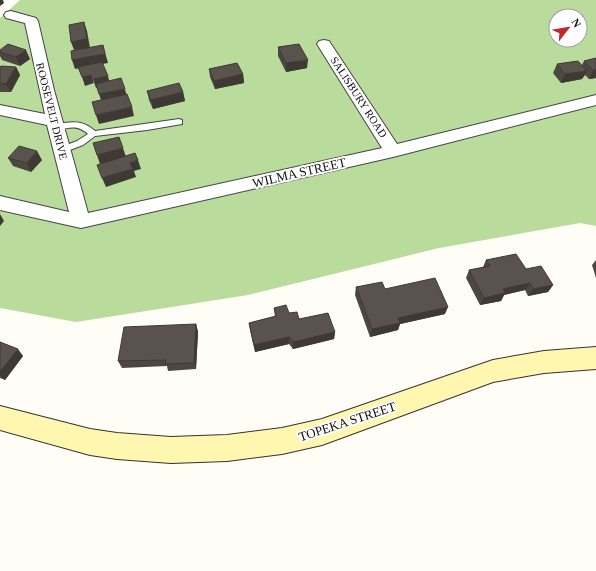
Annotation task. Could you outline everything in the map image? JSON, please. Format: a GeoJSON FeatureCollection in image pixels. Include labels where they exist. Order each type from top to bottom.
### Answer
{"type":"FeatureCollection","features":[{"type":"Feature","properties":{"kind":"street","name":"ROOSEVELT DRIVE"},"geometry":{"type":"LineString","coordinates":[[11,15],[31,21],[46,90],[81,221]]}},
{"type":"Feature","properties":{"kind":"street","name":"SALISBURY ROAD"},"geometry":{"type":"LineString","coordinates":[[324,44],[393,151]]}},
{"type":"Feature","properties":{"kind":"street","name":"WILMA STREET"},"geometry":{"type":"LineString","coordinates":[[0,203],[81,221],[393,151],[596,100]]}},
{"type":"Feature","properties":{"kind":"street"},"geometry":{"type":"LineString","coordinates":[[0,110],[55,124]]}},
{"type":"Feature","properties":{"kind":"street","name":"TOPEKA STREET"},"geometry":{"type":"LineString","coordinates":[[0,418],[90,442],[117,446],[171,450],[227,448],[282,441],[322,432],[493,372],[516,366],[564,359],[596,358]]}},
{"type":"Feature","properties":{"kind":"lane"},"geometry":{"type":"LineString","coordinates":[[62,150],[80,143],[94,134],[148,128],[178,122]]}},
{"type":"Feature","properties":{"kind":"lane"},"geometry":{"type":"LineString","coordinates":[[55,124],[77,124],[85,127],[94,134]]}},
{"type":"Feature","properties":{"kind":"green space"},"geometry":{"type":"Polygon","coordinates":[[[20,0],[596,0],[596,226],[580,223],[439,248],[248,295],[76,322],[0,308],[0,18],[20,0]]]}},
{"type":"Feature","properties":{"kind":"building"},"geometry":{"type":"Polygon","coordinates":[[[84,22],[87,39],[71,42],[69,25],[84,22]]]}},
{"type":"Feature","properties":{"kind":"building"},"geometry":{"type":"Polygon","coordinates":[[[8,44],[26,50],[16,57],[0,52],[0,50],[8,44]]]}},
{"type":"Feature","properties":{"kind":"building"},"geometry":{"type":"Polygon","coordinates":[[[299,44],[308,60],[286,63],[278,47],[299,44]]]}},
{"type":"Feature","properties":{"kind":"building"},"geometry":{"type":"Polygon","coordinates":[[[103,45],[105,54],[72,60],[71,51],[103,45]]]}},
{"type":"Feature","properties":{"kind":"building"},"geometry":{"type":"Polygon","coordinates":[[[596,58],[596,70],[593,70],[584,61],[596,58]]]}},
{"type":"Feature","properties":{"kind":"building"},"geometry":{"type":"Polygon","coordinates":[[[578,61],[587,71],[565,74],[557,64],[578,61]]]}},
{"type":"Feature","properties":{"kind":"building"},"geometry":{"type":"Polygon","coordinates":[[[102,62],[108,76],[93,79],[91,75],[82,77],[78,67],[102,62]]]}},
{"type":"Feature","properties":{"kind":"building"},"geometry":{"type":"Polygon","coordinates":[[[237,63],[243,74],[214,81],[209,69],[237,63]]]}},
{"type":"Feature","properties":{"kind":"building"},"geometry":{"type":"Polygon","coordinates":[[[1,66],[16,67],[6,84],[0,83],[1,66]]]}},
{"type":"Feature","properties":{"kind":"building"},"geometry":{"type":"Polygon","coordinates":[[[121,78],[125,89],[99,94],[96,84],[121,78]]]}},
{"type":"Feature","properties":{"kind":"building"},"geometry":{"type":"Polygon","coordinates":[[[179,83],[183,92],[151,100],[147,91],[179,83]]]}},
{"type":"Feature","properties":{"kind":"building"},"geometry":{"type":"Polygon","coordinates":[[[127,94],[132,107],[96,115],[92,102],[127,94]]]}},
{"type":"Feature","properties":{"kind":"building"},"geometry":{"type":"Polygon","coordinates":[[[119,137],[123,148],[97,155],[93,143],[119,137]]]}},
{"type":"Feature","properties":{"kind":"building"},"geometry":{"type":"Polygon","coordinates":[[[19,146],[37,151],[27,163],[8,158],[19,146]]]}},
{"type":"Feature","properties":{"kind":"building"},"geometry":{"type":"Polygon","coordinates":[[[135,153],[138,160],[130,163],[133,169],[102,178],[97,165],[135,153]]]}},
{"type":"Feature","properties":{"kind":"building"},"geometry":{"type":"Polygon","coordinates":[[[516,254],[526,269],[541,266],[553,285],[533,289],[530,283],[503,289],[505,293],[484,298],[469,270],[490,266],[486,260],[516,254]]]}},
{"type":"Feature","properties":{"kind":"building"},"geometry":{"type":"Polygon","coordinates":[[[435,278],[448,307],[398,318],[400,323],[372,329],[356,287],[382,282],[385,289],[435,278]]]}},
{"type":"Feature","properties":{"kind":"building"},"geometry":{"type":"Polygon","coordinates":[[[286,305],[289,313],[297,312],[299,319],[328,313],[335,332],[293,342],[289,337],[254,345],[249,323],[276,316],[274,308],[286,305]]]}},
{"type":"Feature","properties":{"kind":"building"},"geometry":{"type":"Polygon","coordinates":[[[196,324],[194,363],[165,364],[166,360],[118,361],[124,327],[196,324]]]}},
{"type":"Feature","properties":{"kind":"building"},"geometry":{"type":"Polygon","coordinates":[[[0,342],[18,349],[0,372],[0,342]]]}}]}
